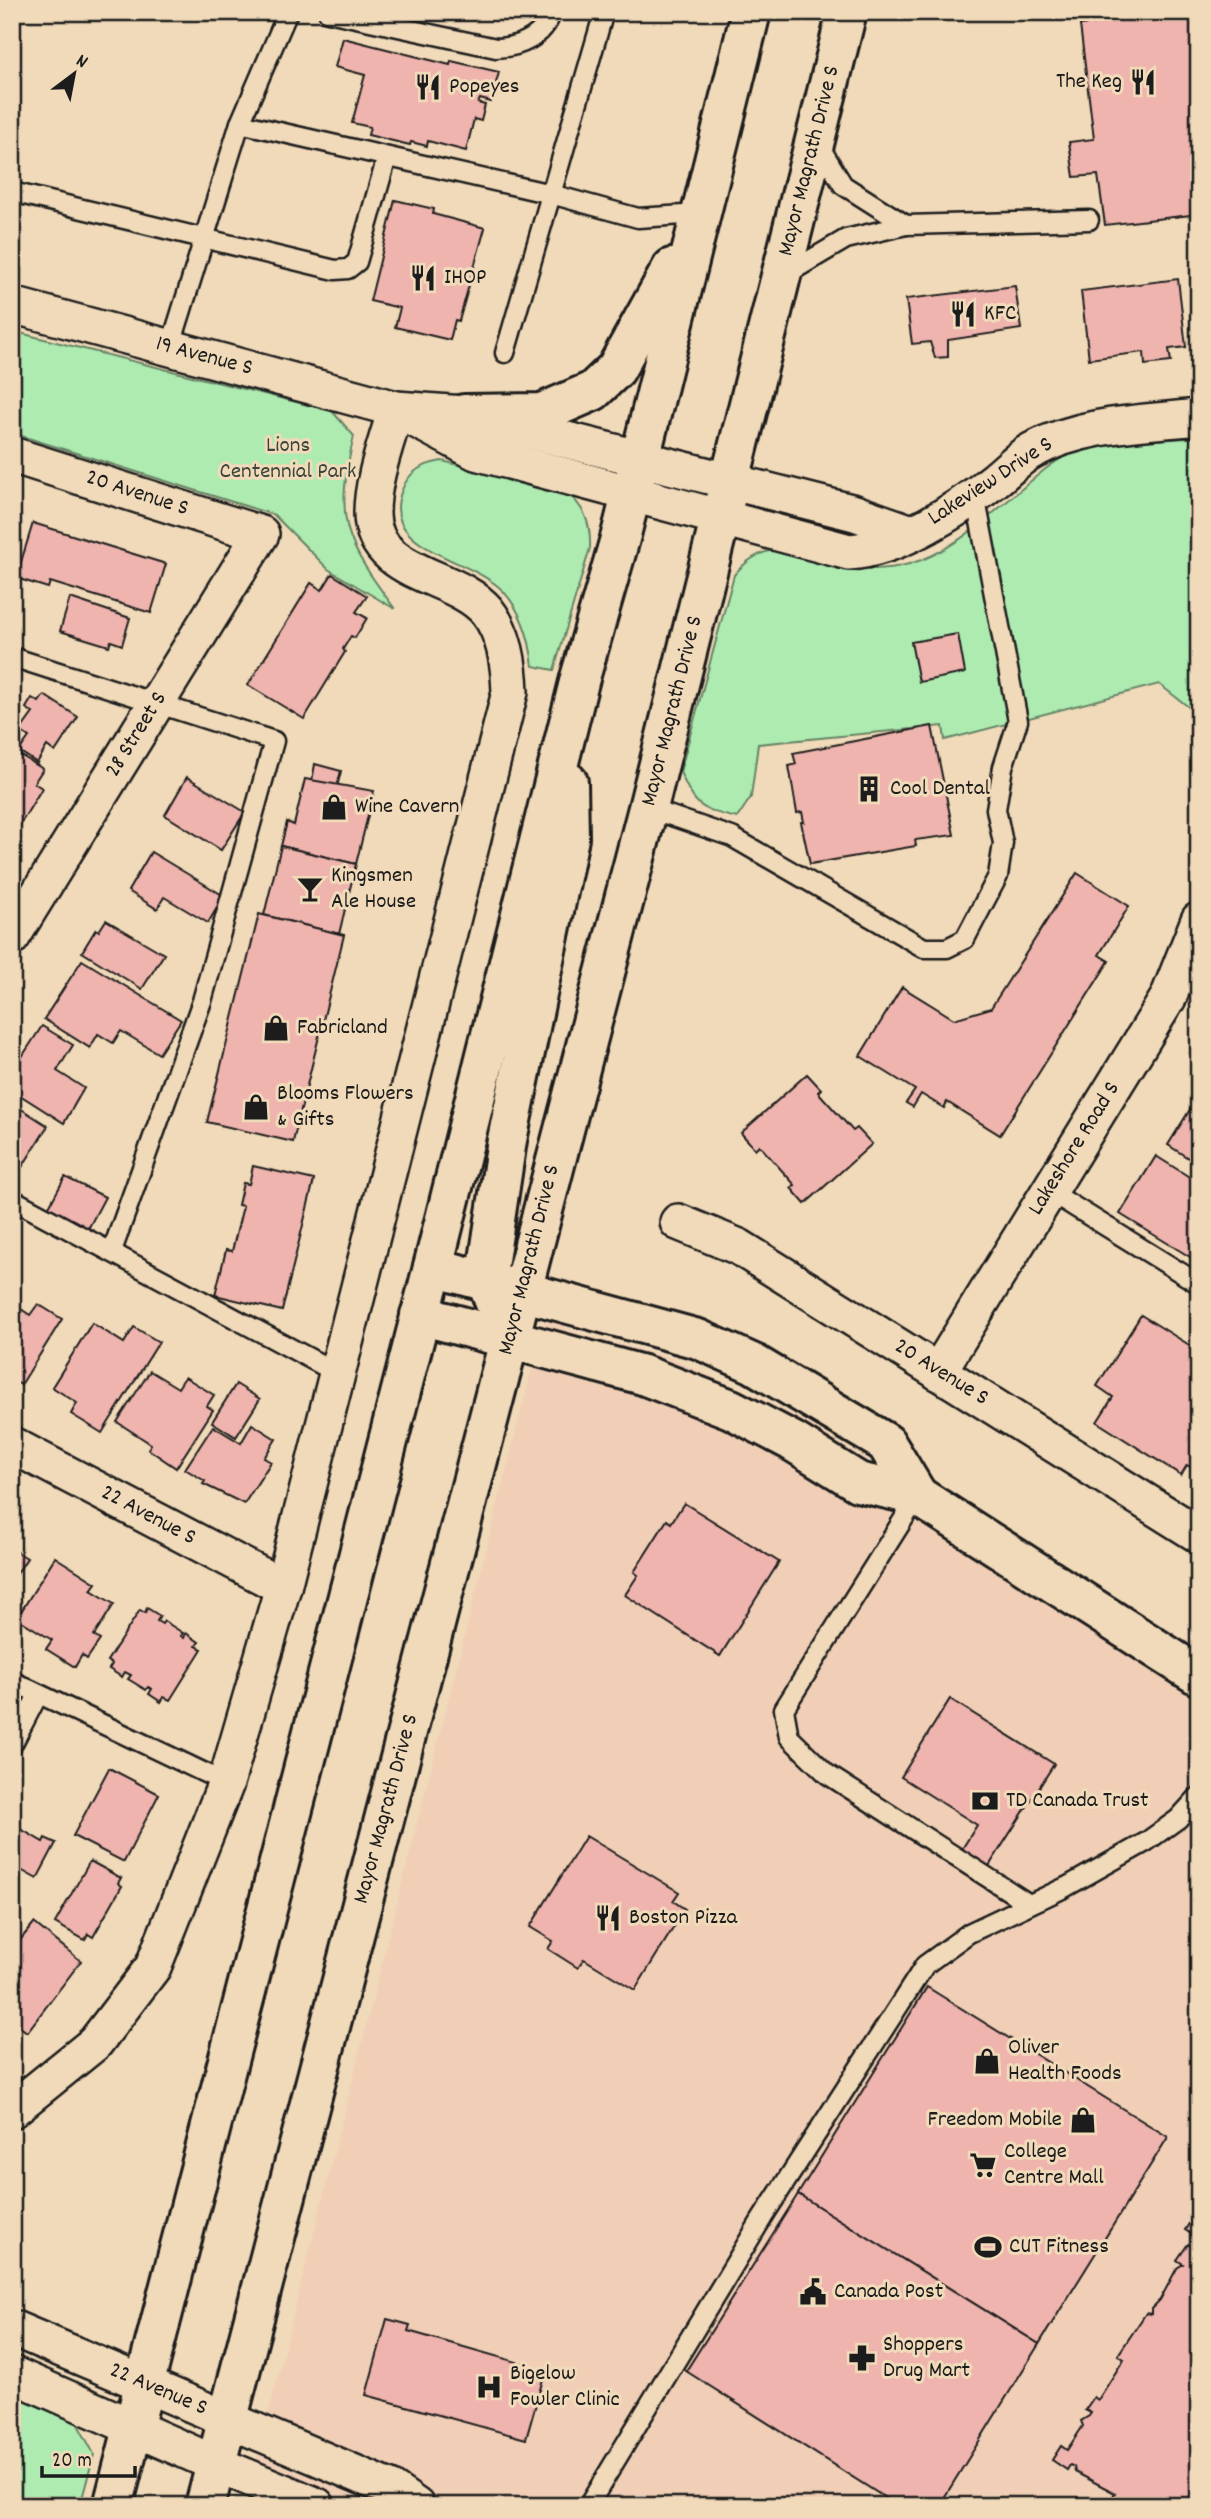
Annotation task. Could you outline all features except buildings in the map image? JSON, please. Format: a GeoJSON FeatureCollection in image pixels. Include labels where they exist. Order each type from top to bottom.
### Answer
{"type":"FeatureCollection","features":[{"type":"Feature","properties":{"kind":"main road"},"geometry":{"type":"LineString","coordinates":[[113,2506],[433,1267],[751,12]]}},
{"type":"Feature","properties":{"kind":"main road","name":"Mayor Magrath Drive S"},"geometry":{"type":"LineString","coordinates":[[205,2506],[510,1341],[503,1285],[648,808],[848,12]]}},
{"type":"Feature","properties":{"kind":"main road"},"geometry":{"type":"LineString","coordinates":[[464,414],[542,413],[593,391],[616,369],[698,217]]}},
{"type":"Feature","properties":{"kind":"main road"},"geometry":{"type":"LineString","coordinates":[[503,1285],[508,1140],[569,838],[568,728]]}},
{"type":"Feature","properties":{"kind":"main road"},"geometry":{"type":"LineString","coordinates":[[433,1267],[698,1339],[754,1364],[886,1443],[918,1496]]}},
{"type":"Feature","properties":{"kind":"main road"},"geometry":{"type":"LineString","coordinates":[[420,1315],[643,1376],[719,1404],[792,1441],[858,1482],[918,1496],[1199,1676]]}},
{"type":"Feature","properties":{"kind":"street","name":"19 Avenue S"},"geometry":{"type":"LineString","coordinates":[[12,304],[396,409],[464,414],[635,475],[726,499]]}},
{"type":"Feature","properties":{"kind":"street","name":"19 Avenue S"},"geometry":{"type":"LineString","coordinates":[[396,409],[476,452],[635,475]]}},
{"type":"Feature","properties":{"kind":"street"},"geometry":{"type":"LineString","coordinates":[[12,2110],[94,2043],[153,1967],[226,1783],[283,1587],[510,692],[509,663],[499,632],[488,612],[468,594],[410,569],[389,553],[377,536],[372,514],[396,409]]}},
{"type":"Feature","properties":{"kind":"street","name":"Lakeview Drive S"},"geometry":{"type":"LineString","coordinates":[[726,499],[849,552],[873,550],[931,524],[975,495],[1030,451],[1066,434],[1108,426],[1199,417]]}},
{"type":"Feature","properties":{"kind":"street","name":"20 Avenue S"},"geometry":{"type":"LineString","coordinates":[[12,455],[261,534]]}},
{"type":"Feature","properties":{"kind":"street","name":"28 Street S"},"geometry":{"type":"LineString","coordinates":[[12,937],[261,534]]}},
{"type":"Feature","properties":{"kind":"street","name":"Lakeshore Road S"},"geometry":{"type":"LineString","coordinates":[[938,1372],[1168,998],[1199,920]]}},
{"type":"Feature","properties":{"kind":"street","name":"20 Avenue S"},"geometry":{"type":"LineString","coordinates":[[678,1222],[739,1247],[1199,1535]]}},
{"type":"Feature","properties":{"kind":"street","name":"22 Avenue S"},"geometry":{"type":"LineString","coordinates":[[12,1445],[283,1587]]}},
{"type":"Feature","properties":{"kind":"street","name":"22 Avenue S"},"geometry":{"type":"LineString","coordinates":[[12,2328],[390,2488],[416,2506]]}},
{"type":"Feature","properties":{"kind":"street","name":"22 Avenue S"},"geometry":{"type":"LineString","coordinates":[[12,2374],[317,2506]]}},
{"type":"Feature","properties":{"kind":"lane"},"geometry":{"type":"LineString","coordinates":[[170,348],[240,123],[288,12]]}},
{"type":"Feature","properties":{"kind":"lane"},"geometry":{"type":"LineString","coordinates":[[328,12],[496,48],[509,48],[541,33],[552,12]]}},
{"type":"Feature","properties":{"kind":"lane"},"geometry":{"type":"LineString","coordinates":[[505,353],[604,12]]}},
{"type":"Feature","properties":{"kind":"lane"},"geometry":{"type":"LineString","coordinates":[[240,123],[551,194],[638,218],[698,217]]}},
{"type":"Feature","properties":{"kind":"lane"},"geometry":{"type":"LineString","coordinates":[[816,140],[844,185],[906,225]]}},
{"type":"Feature","properties":{"kind":"lane"},"geometry":{"type":"LineString","coordinates":[[12,192],[204,241],[335,270],[348,269],[357,262],[387,157]]}},
{"type":"Feature","properties":{"kind":"lane"},"geometry":{"type":"LineString","coordinates":[[782,276],[846,240],[906,225],[1088,220]]}},
{"type":"Feature","properties":{"kind":"lane"},"geometry":{"type":"LineString","coordinates":[[648,808],[732,837],[924,948],[947,948],[965,939],[998,876],[1003,843],[996,809],[1003,767],[1018,721],[975,495]]}},
{"type":"Feature","properties":{"kind":"lane"},"geometry":{"type":"LineString","coordinates":[[12,657],[274,741],[202,1001],[112,1251]]}},
{"type":"Feature","properties":{"kind":"lane"},"geometry":{"type":"LineString","coordinates":[[1049,1191],[1199,1284]]}},
{"type":"Feature","properties":{"kind":"lane"},"geometry":{"type":"LineString","coordinates":[[12,1199],[337,1373]]}},
{"type":"Feature","properties":{"kind":"lane"},"geometry":{"type":"LineString","coordinates":[[918,1496],[783,1709],[783,1718],[789,1737],[827,1774],[1029,1904]]}},
{"type":"Feature","properties":{"kind":"lane"},"geometry":{"type":"LineString","coordinates":[[12,1681],[226,1783]]}},
{"type":"Feature","properties":{"kind":"lane"},"geometry":{"type":"LineString","coordinates":[[12,1745],[38,1695]]}},
{"type":"Feature","properties":{"kind":"lane"},"geometry":{"type":"LineString","coordinates":[[588,2506],[763,2217],[925,1965],[969,1933],[1146,1842],[1178,1819],[1199,1796]]}},
{"type":"Feature","properties":{"kind":"shaded area"},"geometry":{"type":"Polygon","coordinates":[[[545,1317],[579,1334],[671,1358],[783,1409],[844,1445],[1199,1676],[1199,2506],[245,2506],[545,1317]]]}},
{"type":"Feature","properties":{"kind":"green space","name":"Lions Centennial Park"},"geometry":{"type":"Polygon","coordinates":[[[12,331],[332,411],[354,436],[345,490],[348,529],[364,565],[395,609],[328,569],[274,515],[12,433],[12,331]]]}},
{"type":"Feature","properties":{"kind":"green space"},"geometry":{"type":"Polygon","coordinates":[[[1199,437],[1199,715],[1159,684],[945,740],[943,726],[758,744],[751,797],[737,818],[707,809],[690,793],[680,772],[734,575],[748,561],[762,553],[776,550],[858,568],[887,568],[909,564],[925,559],[955,542],[1055,462],[1070,454],[1105,444],[1199,437]]]}},
{"type":"Feature","properties":{"kind":"green space"},"geometry":{"type":"Polygon","coordinates":[[[442,461],[564,490],[577,502],[585,515],[590,548],[554,670],[533,666],[524,627],[516,608],[504,592],[490,580],[415,540],[403,526],[398,510],[405,483],[418,470],[442,461]]]}},
{"type":"Feature","properties":{"kind":"green space"},"geometry":{"type":"Polygon","coordinates":[[[12,2391],[74,2417],[94,2454],[80,2506],[12,2506],[12,2391]]]}},
{"type":"Feature","properties":{"kind":"place","name":"The Keg"},"geometry":{"type":"Point","coordinates":[1143,82]}},
{"type":"Feature","properties":{"kind":"place","name":"Popeyes"},"geometry":{"type":"Point","coordinates":[428,87]}},
{"type":"Feature","properties":{"kind":"place","name":"IHOP"},"geometry":{"type":"Point","coordinates":[423,278]}},
{"type":"Feature","properties":{"kind":"place","name":"KFC"},"geometry":{"type":"Point","coordinates":[963,314]}},
{"type":"Feature","properties":{"kind":"place","name":"Cool Dental"},"geometry":{"type":"Point","coordinates":[869,789]}},
{"type":"Feature","properties":{"kind":"place","name":"Wine Cavern"},"geometry":{"type":"Point","coordinates":[334,807]}},
{"type":"Feature","properties":{"kind":"place","name":"Kingsmen Ale House"},"geometry":{"type":"Point","coordinates":[310,889]}},
{"type":"Feature","properties":{"kind":"place","name":"Fabricland"},"geometry":{"type":"Point","coordinates":[276,1028]}},
{"type":"Feature","properties":{"kind":"place","name":"Blooms Flowers & Gifts"},"geometry":{"type":"Point","coordinates":[256,1107]}},
{"type":"Feature","properties":{"kind":"place","name":"TD Canada Trust"},"geometry":{"type":"Point","coordinates":[985,1801]}},
{"type":"Feature","properties":{"kind":"place","name":"Boston Pizza"},"geometry":{"type":"Point","coordinates":[608,1918]}},
{"type":"Feature","properties":{"kind":"place","name":"Oliver Health Foods"},"geometry":{"type":"Point","coordinates":[987,2061]}},
{"type":"Feature","properties":{"kind":"place","name":"Freedom Mobile"},"geometry":{"type":"Point","coordinates":[1083,2120]}},
{"type":"Feature","properties":{"kind":"place","name":"College Centre Mall"},"geometry":{"type":"Point","coordinates":[983,2165]}},
{"type":"Feature","properties":{"kind":"place","name":"CUT Fitness"},"geometry":{"type":"Point","coordinates":[988,2247]}},
{"type":"Feature","properties":{"kind":"place","name":"Canada Post"},"geometry":{"type":"Point","coordinates":[813,2292]}},
{"type":"Feature","properties":{"kind":"place","name":"Shoppers Drug Mart"},"geometry":{"type":"Point","coordinates":[862,2358]}},
{"type":"Feature","properties":{"kind":"place","name":"Bigelow Fowler Clinic"},"geometry":{"type":"Point","coordinates":[489,2387]}}]}
